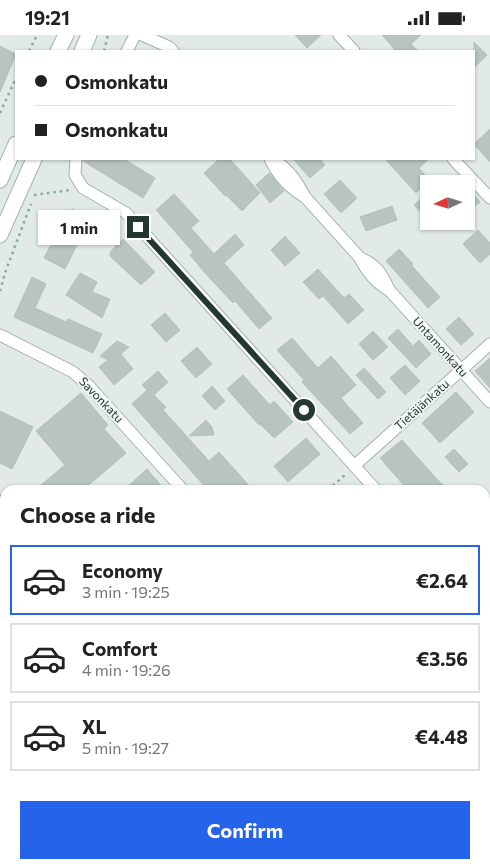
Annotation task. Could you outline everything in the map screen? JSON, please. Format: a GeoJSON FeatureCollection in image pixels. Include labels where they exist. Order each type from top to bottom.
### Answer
{"type":"FeatureCollection","features":[{"type":"Feature","properties":{"kind":"main road"},"geometry":{"type":"LineString","coordinates":[[58,50],[66,35]]}},
{"type":"Feature","properties":{"kind":"main road"},"geometry":{"type":"LineString","coordinates":[[82,50],[90,35]]}},
{"type":"Feature","properties":{"kind":"main road"},"geometry":{"type":"LineString","coordinates":[[0,180],[15,146]]}},
{"type":"Feature","properties":{"kind":"main road"},"geometry":{"type":"LineString","coordinates":[[0,235],[34,160]]}},
{"type":"Feature","properties":{"kind":"street"},"geometry":{"type":"LineString","coordinates":[[128,50],[135,35]]}},
{"type":"Feature","properties":{"kind":"street"},"geometry":{"type":"LineString","coordinates":[[142,35],[172,50]]}},
{"type":"Feature","properties":{"kind":"street"},"geometry":{"type":"LineString","coordinates":[[339,35],[353,50]]}},
{"type":"Feature","properties":{"kind":"street"},"geometry":{"type":"LineString","coordinates":[[76,160],[75,175],[83,188],[126,213],[371,485]]}},
{"type":"Feature","properties":{"kind":"street","name":"Untamonkatu"},"geometry":{"type":"LineString","coordinates":[[271,160],[276,170],[292,190],[305,197],[360,258],[365,269],[378,284],[390,291],[490,402]]}},
{"type":"Feature","properties":{"kind":"street"},"geometry":{"type":"LineString","coordinates":[[454,160],[490,199]]}},
{"type":"Feature","properties":{"kind":"street","name":"Savonkatu"},"geometry":{"type":"LineString","coordinates":[[0,335],[73,372],[90,386],[179,485]]}},
{"type":"Feature","properties":{"kind":"street","name":"Tietäjänkatu"},"geometry":{"type":"LineString","coordinates":[[354,466],[490,344]]}},
{"type":"Feature","properties":{"kind":"path"},"geometry":{"type":"LineString","coordinates":[[30,50],[37,35]]}},
{"type":"Feature","properties":{"kind":"path"},"geometry":{"type":"LineString","coordinates":[[104,50],[108,35]]}},
{"type":"Feature","properties":{"kind":"path"},"geometry":{"type":"LineString","coordinates":[[0,113],[15,80]]}},
{"type":"Feature","properties":{"kind":"path"},"geometry":{"type":"LineString","coordinates":[[0,291],[37,187]]}},
{"type":"Feature","properties":{"kind":"path"},"geometry":{"type":"LineString","coordinates":[[34,195],[83,188]]}},
{"type":"Feature","properties":{"kind":"path"},"geometry":{"type":"LineString","coordinates":[[333,485],[354,466]]}},
{"type":"Feature","properties":{"kind":"building"},"geometry":{"type":"Polygon","coordinates":[[[295,35],[321,35],[307,48],[295,35]]]}},
{"type":"Feature","properties":{"kind":"building"},"geometry":{"type":"Polygon","coordinates":[[[382,35],[421,35],[411,44],[417,50],[395,50],[382,35]]]}},
{"type":"Feature","properties":{"kind":"building"},"geometry":{"type":"Polygon","coordinates":[[[474,42],[487,55],[475,67],[475,50],[474,42]]]}},
{"type":"Feature","properties":{"kind":"building"},"geometry":{"type":"Polygon","coordinates":[[[0,46],[15,54],[15,56],[0,92],[0,46]]]}},
{"type":"Feature","properties":{"kind":"building"},"geometry":{"type":"Polygon","coordinates":[[[490,129],[490,162],[475,145],[490,129]]]}},
{"type":"Feature","properties":{"kind":"building"},"geometry":{"type":"Polygon","coordinates":[[[126,160],[155,178],[143,198],[83,161],[126,160]]]}},
{"type":"Feature","properties":{"kind":"building"},"geometry":{"type":"Polygon","coordinates":[[[218,160],[231,160],[260,193],[242,211],[204,173],[218,160]]]}},
{"type":"Feature","properties":{"kind":"building"},"geometry":{"type":"Polygon","coordinates":[[[294,160],[321,160],[325,165],[310,178],[294,160]]]}},
{"type":"Feature","properties":{"kind":"building"},"geometry":{"type":"Polygon","coordinates":[[[386,160],[428,160],[419,168],[425,175],[420,175],[420,189],[416,193],[386,160]]]}},
{"type":"Feature","properties":{"kind":"building"},"geometry":{"type":"Polygon","coordinates":[[[269,173],[284,191],[270,203],[256,185],[269,173]]]}},
{"type":"Feature","properties":{"kind":"building"},"geometry":{"type":"Polygon","coordinates":[[[340,180],[357,198],[341,213],[324,194],[340,180]]]}},
{"type":"Feature","properties":{"kind":"building"},"geometry":{"type":"Polygon","coordinates":[[[174,194],[199,221],[191,228],[214,254],[235,234],[244,245],[224,263],[272,318],[259,329],[235,301],[233,303],[205,273],[190,255],[193,252],[156,210],[174,194]]]}},
{"type":"Feature","properties":{"kind":"building"},"geometry":{"type":"Polygon","coordinates":[[[475,196],[480,202],[475,206],[475,196]]]}},
{"type":"Feature","properties":{"kind":"building"},"geometry":{"type":"Polygon","coordinates":[[[420,200],[420,211],[414,205],[420,200]]]}},
{"type":"Feature","properties":{"kind":"building"},"geometry":{"type":"Polygon","coordinates":[[[392,206],[397,220],[366,231],[360,217],[392,206]]]}},
{"type":"Feature","properties":{"kind":"building"},"geometry":{"type":"Polygon","coordinates":[[[72,209],[98,222],[92,233],[85,229],[65,269],[44,258],[62,223],[65,224],[72,209]]]}},
{"type":"Feature","properties":{"kind":"building"},"geometry":{"type":"Polygon","coordinates":[[[478,230],[490,243],[490,254],[480,263],[463,244],[478,230]]]}},
{"type":"Feature","properties":{"kind":"building"},"geometry":{"type":"Polygon","coordinates":[[[285,236],[300,253],[285,266],[271,250],[285,236]]]}},
{"type":"Feature","properties":{"kind":"building"},"geometry":{"type":"Polygon","coordinates":[[[123,239],[155,272],[141,285],[110,256],[110,252],[123,239]]]}},
{"type":"Feature","properties":{"kind":"building"},"geometry":{"type":"Polygon","coordinates":[[[399,249],[440,297],[428,308],[386,261],[399,249]]]}},
{"type":"Feature","properties":{"kind":"building"},"geometry":{"type":"Polygon","coordinates":[[[318,269],[344,298],[349,294],[364,310],[348,324],[323,296],[319,299],[303,282],[318,269]]]}},
{"type":"Feature","properties":{"kind":"building"},"geometry":{"type":"Polygon","coordinates":[[[80,273],[97,282],[92,292],[110,299],[102,318],[66,295],[80,273]]]}},
{"type":"Feature","properties":{"kind":"building"},"geometry":{"type":"Polygon","coordinates":[[[32,277],[46,284],[35,308],[66,322],[68,319],[102,334],[93,353],[14,317],[32,277]]]}},
{"type":"Feature","properties":{"kind":"building"},"geometry":{"type":"Polygon","coordinates":[[[165,313],[180,330],[166,342],[151,325],[165,313]]]}},
{"type":"Feature","properties":{"kind":"building"},"geometry":{"type":"Polygon","coordinates":[[[459,317],[474,334],[461,345],[446,329],[459,317]]]}},
{"type":"Feature","properties":{"kind":"building"},"geometry":{"type":"Polygon","coordinates":[[[398,329],[413,346],[419,340],[431,354],[416,368],[388,338],[398,329]]]}},
{"type":"Feature","properties":{"kind":"building"},"geometry":{"type":"Polygon","coordinates":[[[373,331],[388,347],[373,360],[359,344],[373,331]]]}},
{"type":"Feature","properties":{"kind":"building"},"geometry":{"type":"Polygon","coordinates":[[[292,338],[318,368],[331,356],[356,385],[341,398],[363,423],[350,434],[302,382],[304,380],[277,350],[292,338]]]}},
{"type":"Feature","properties":{"kind":"building"},"geometry":{"type":"Polygon","coordinates":[[[117,341],[129,347],[121,354],[133,369],[114,385],[99,367],[108,360],[100,356],[117,341]]]}},
{"type":"Feature","properties":{"kind":"building"},"geometry":{"type":"Polygon","coordinates":[[[197,347],[212,364],[196,378],[181,361],[197,347]]]}},
{"type":"Feature","properties":{"kind":"building"},"geometry":{"type":"Polygon","coordinates":[[[490,358],[490,388],[475,371],[490,358]]]}},
{"type":"Feature","properties":{"kind":"building"},"geometry":{"type":"Polygon","coordinates":[[[405,365],[420,381],[405,395],[390,378],[405,365]]]}},
{"type":"Feature","properties":{"kind":"building"},"geometry":{"type":"Polygon","coordinates":[[[364,368],[386,392],[378,399],[356,375],[364,368]]]}},
{"type":"Feature","properties":{"kind":"building"},"geometry":{"type":"Polygon","coordinates":[[[158,371],[168,382],[154,395],[166,407],[163,410],[209,461],[219,452],[249,485],[204,485],[132,404],[147,390],[142,385],[158,371]]]}},
{"type":"Feature","properties":{"kind":"building"},"geometry":{"type":"Polygon","coordinates":[[[243,375],[270,405],[274,401],[293,422],[274,438],[259,425],[227,389],[243,375]]]}},
{"type":"Feature","properties":{"kind":"building"},"geometry":{"type":"Polygon","coordinates":[[[212,386],[225,401],[215,410],[202,396],[212,386]]]}},
{"type":"Feature","properties":{"kind":"building"},"geometry":{"type":"Polygon","coordinates":[[[456,392],[474,412],[440,443],[422,423],[456,392]]]}},
{"type":"Feature","properties":{"kind":"building"},"geometry":{"type":"Polygon","coordinates":[[[81,393],[108,425],[104,429],[126,453],[89,485],[41,485],[65,465],[36,431],[81,393]]]}},
{"type":"Feature","properties":{"kind":"building"},"geometry":{"type":"Polygon","coordinates":[[[0,411],[33,427],[12,469],[0,463],[0,411]]]}},
{"type":"Feature","properties":{"kind":"building"},"geometry":{"type":"Polygon","coordinates":[[[206,420],[212,427],[214,435],[189,436],[206,420]]]}},
{"type":"Feature","properties":{"kind":"building"},"geometry":{"type":"Polygon","coordinates":[[[306,438],[320,454],[288,482],[274,466],[306,438]]]}},
{"type":"Feature","properties":{"kind":"building"},"geometry":{"type":"Polygon","coordinates":[[[402,440],[443,485],[404,485],[380,458],[402,440]]]}},
{"type":"Feature","properties":{"kind":"building"},"geometry":{"type":"Polygon","coordinates":[[[454,449],[468,464],[459,472],[445,457],[454,449]]]}},
{"type":"Feature","properties":{"kind":"building"},"geometry":{"type":"Polygon","coordinates":[[[147,469],[161,485],[129,485],[147,469]]]}},
{"type":"Feature","properties":{"kind":"route"},"geometry":{"type":"LineString","coordinates":[[138,227],[304,410]]}}]}
